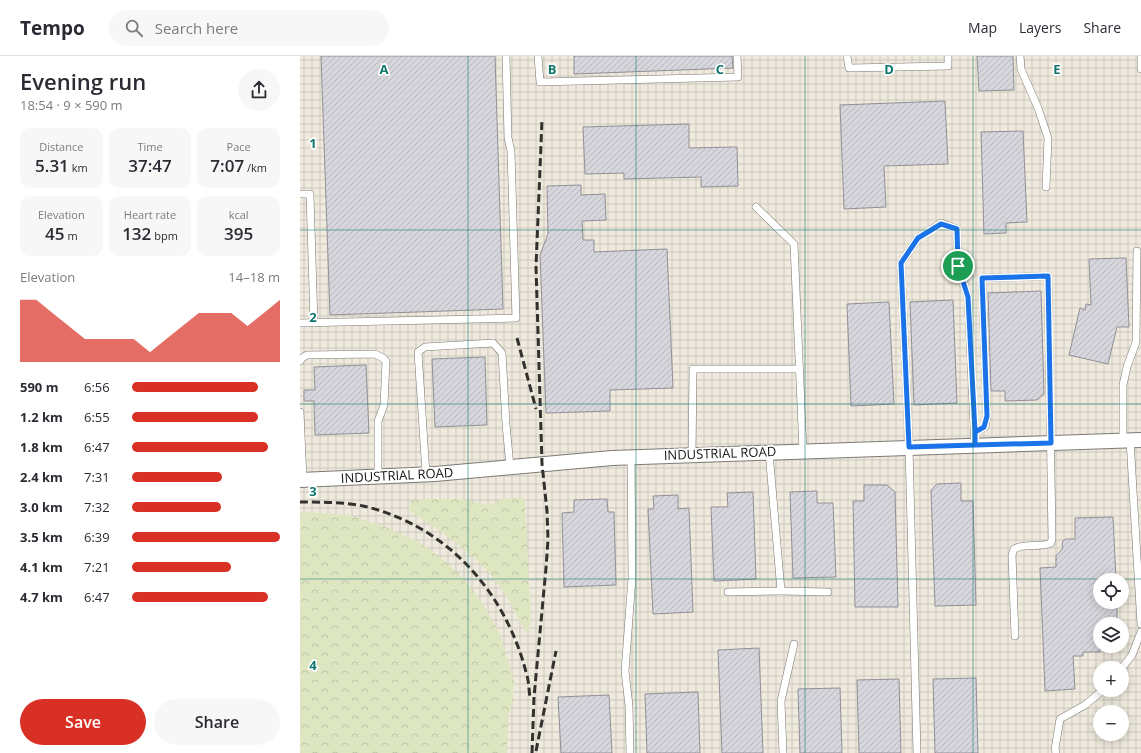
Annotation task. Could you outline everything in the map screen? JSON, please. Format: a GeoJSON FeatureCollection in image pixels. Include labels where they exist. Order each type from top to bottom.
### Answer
{"type":"FeatureCollection","features":[{"type":"Feature","properties":{"kind":"street","name":"INDUSTRIAL ROAD"},"geometry":{"type":"LineString","coordinates":[[301,480],[426,474],[631,457],[909,447],[975,439],[1051,443],[1132,440]]}},
{"type":"Feature","properties":{"kind":"lane"},"geometry":{"type":"LineString","coordinates":[[300,323],[516,318],[511,151],[508,138],[506,56]]}},
{"type":"Feature","properties":{"kind":"lane"},"geometry":{"type":"LineString","coordinates":[[538,56],[540,82],[738,78],[737,56]]}},
{"type":"Feature","properties":{"kind":"lane"},"geometry":{"type":"LineString","coordinates":[[847,56],[849,68],[948,66],[948,56]]}},
{"type":"Feature","properties":{"kind":"lane"},"geometry":{"type":"LineString","coordinates":[[1020,56],[1021,69],[1038,108],[1048,138],[1046,187]]}},
{"type":"Feature","properties":{"kind":"lane"},"geometry":{"type":"LineString","coordinates":[[1141,56],[1141,69]]}},
{"type":"Feature","properties":{"kind":"lane"},"geometry":{"type":"LineString","coordinates":[[300,194],[310,194],[314,323]]}},
{"type":"Feature","properties":{"kind":"lane"},"geometry":{"type":"LineString","coordinates":[[756,207],[794,244],[803,451]]}},
{"type":"Feature","properties":{"kind":"lane"},"geometry":{"type":"LineString","coordinates":[[917,753],[909,447],[901,263],[918,238],[941,224],[957,229],[958,266],[968,297],[975,439]]}},
{"type":"Feature","properties":{"kind":"lane"},"geometry":{"type":"LineString","coordinates":[[1137,251],[1136,342],[1123,385],[1132,440],[1141,624]]}},
{"type":"Feature","properties":{"kind":"lane"},"geometry":{"type":"LineString","coordinates":[[975,439],[984,427],[987,416],[982,278],[1048,276],[1052,539],[1051,543],[1045,545],[1022,546],[1014,549],[1012,555],[1015,636]]}},
{"type":"Feature","properties":{"kind":"lane"},"geometry":{"type":"LineString","coordinates":[[426,474],[418,352],[425,347],[493,343],[502,353],[510,467]]}},
{"type":"Feature","properties":{"kind":"lane"},"geometry":{"type":"LineString","coordinates":[[300,360],[307,355],[375,354],[386,361],[384,405],[378,421],[378,477]]}},
{"type":"Feature","properties":{"kind":"lane"},"geometry":{"type":"LineString","coordinates":[[692,454],[693,369],[800,369]]}},
{"type":"Feature","properties":{"kind":"lane"},"geometry":{"type":"LineString","coordinates":[[300,412],[301,480]]}},
{"type":"Feature","properties":{"kind":"lane"},"geometry":{"type":"LineString","coordinates":[[769,452],[781,592]]}},
{"type":"Feature","properties":{"kind":"lane"},"geometry":{"type":"LineString","coordinates":[[630,753],[629,706],[625,671],[632,578],[631,457]]}},
{"type":"Feature","properties":{"kind":"lane"},"geometry":{"type":"LineString","coordinates":[[728,592],[828,592]]}},
{"type":"Feature","properties":{"kind":"lane"},"geometry":{"type":"LineString","coordinates":[[1127,661],[1132,655],[1141,632]]}},
{"type":"Feature","properties":{"kind":"lane"},"geometry":{"type":"LineString","coordinates":[[782,753],[780,701],[794,644]]}},
{"type":"Feature","properties":{"kind":"lane"},"geometry":{"type":"LineString","coordinates":[[1056,753],[1060,719],[1085,705],[1095,697]]}},
{"type":"Feature","properties":{"kind":"shaded area"},"geometry":{"type":"Polygon","coordinates":[[[300,56],[1141,56],[1141,753],[300,753],[300,56]]]}},
{"type":"Feature","properties":{"kind":"green space"},"geometry":{"type":"Polygon","coordinates":[[[507,498],[523,498],[525,502],[531,621],[529,629],[526,632],[511,603],[486,569],[450,538],[411,512],[408,506],[411,501],[426,499],[461,499],[487,505],[507,498]]]}},
{"type":"Feature","properties":{"kind":"green space"},"geometry":{"type":"Polygon","coordinates":[[[305,512],[349,515],[386,527],[419,542],[444,560],[464,579],[483,604],[500,634],[514,681],[513,701],[508,716],[507,753],[300,753],[300,513],[305,512]]]}},
{"type":"Feature","properties":{"kind":"building"},"geometry":{"type":"Polygon","coordinates":[[[321,56],[495,56],[503,309],[330,315],[321,56]]]}},
{"type":"Feature","properties":{"kind":"building"},"geometry":{"type":"Polygon","coordinates":[[[574,56],[732,56],[733,68],[574,74],[574,56]]]}},
{"type":"Feature","properties":{"kind":"building"},"geometry":{"type":"Polygon","coordinates":[[[977,56],[1013,56],[1014,90],[979,91],[977,56]]]}},
{"type":"Feature","properties":{"kind":"building"},"geometry":{"type":"Polygon","coordinates":[[[945,101],[948,164],[884,166],[886,207],[844,209],[840,105],[945,101]]]}},
{"type":"Feature","properties":{"kind":"building"},"geometry":{"type":"Polygon","coordinates":[[[689,124],[689,148],[737,147],[738,186],[701,187],[701,177],[624,179],[624,173],[585,174],[583,127],[689,124]]]}},
{"type":"Feature","properties":{"kind":"building"},"geometry":{"type":"Polygon","coordinates":[[[1023,131],[1027,222],[1006,223],[1006,233],[984,234],[981,132],[1023,131]]]}},
{"type":"Feature","properties":{"kind":"building"},"geometry":{"type":"Polygon","coordinates":[[[581,185],[581,195],[605,194],[606,220],[582,221],[583,240],[594,240],[594,252],[667,249],[673,388],[610,390],[610,411],[546,413],[540,255],[548,234],[547,186],[581,185]]]}},
{"type":"Feature","properties":{"kind":"building"},"geometry":{"type":"Polygon","coordinates":[[[1126,258],[1129,327],[1117,327],[1108,364],[1069,355],[1080,308],[1085,310],[1086,304],[1091,305],[1089,259],[1126,258]]]}},
{"type":"Feature","properties":{"kind":"building"},"geometry":{"type":"Polygon","coordinates":[[[1041,291],[1044,394],[1037,400],[1005,401],[1005,391],[991,391],[988,293],[1041,291]]]}},
{"type":"Feature","properties":{"kind":"building"},"geometry":{"type":"Polygon","coordinates":[[[953,300],[957,403],[914,405],[910,302],[953,300]]]}},
{"type":"Feature","properties":{"kind":"building"},"geometry":{"type":"Polygon","coordinates":[[[889,302],[894,404],[851,406],[847,304],[889,302]]]}},
{"type":"Feature","properties":{"kind":"building"},"geometry":{"type":"Polygon","coordinates":[[[485,357],[487,425],[435,427],[432,359],[485,357]]]}},
{"type":"Feature","properties":{"kind":"building"},"geometry":{"type":"Polygon","coordinates":[[[366,365],[369,433],[315,435],[314,401],[304,401],[304,390],[315,390],[314,367],[366,365]]]}},
{"type":"Feature","properties":{"kind":"building"},"geometry":{"type":"Polygon","coordinates":[[[961,483],[961,501],[973,501],[976,605],[935,606],[931,490],[937,484],[961,483]]]}},
{"type":"Feature","properties":{"kind":"building"},"geometry":{"type":"Polygon","coordinates":[[[864,485],[887,485],[895,492],[898,607],[855,607],[853,501],[864,501],[864,485]]]}},
{"type":"Feature","properties":{"kind":"building"},"geometry":{"type":"Polygon","coordinates":[[[817,491],[817,503],[833,503],[836,577],[793,578],[790,492],[817,491]]]}},
{"type":"Feature","properties":{"kind":"building"},"geometry":{"type":"Polygon","coordinates":[[[753,492],[756,579],[714,581],[711,507],[728,507],[727,493],[753,492]]]}},
{"type":"Feature","properties":{"kind":"building"},"geometry":{"type":"Polygon","coordinates":[[[678,495],[678,509],[689,508],[693,612],[653,614],[648,509],[654,509],[653,496],[678,495]]]}},
{"type":"Feature","properties":{"kind":"building"},"geometry":{"type":"Polygon","coordinates":[[[607,499],[608,512],[614,512],[616,585],[564,587],[562,513],[574,512],[574,500],[607,499]]]}},
{"type":"Feature","properties":{"kind":"building"},"geometry":{"type":"Polygon","coordinates":[[[1113,517],[1116,573],[1093,573],[1093,609],[1117,609],[1117,617],[1093,617],[1093,652],[1083,652],[1083,656],[1073,656],[1075,689],[1045,691],[1040,568],[1056,567],[1056,556],[1063,548],[1063,541],[1066,539],[1075,539],[1075,518],[1113,517]]]}},
{"type":"Feature","properties":{"kind":"building"},"geometry":{"type":"Polygon","coordinates":[[[759,648],[763,753],[722,753],[718,650],[759,648]]]}},
{"type":"Feature","properties":{"kind":"building"},"geometry":{"type":"Polygon","coordinates":[[[976,678],[978,753],[935,753],[933,679],[976,678]]]}},
{"type":"Feature","properties":{"kind":"building"},"geometry":{"type":"Polygon","coordinates":[[[899,679],[901,753],[859,753],[857,680],[899,679]]]}},
{"type":"Feature","properties":{"kind":"building"},"geometry":{"type":"Polygon","coordinates":[[[840,688],[842,753],[800,753],[798,689],[840,688]]]}},
{"type":"Feature","properties":{"kind":"building"},"geometry":{"type":"Polygon","coordinates":[[[698,692],[700,753],[647,753],[645,694],[698,692]]]}},
{"type":"Feature","properties":{"kind":"building"},"geometry":{"type":"Polygon","coordinates":[[[609,695],[612,753],[561,753],[558,697],[609,695]]]}},
{"type":"Feature","properties":{"kind":"railway"},"geometry":{"type":"LineString","coordinates":[[532,753],[534,697],[548,540],[547,511],[542,464],[536,267],[542,120]]}},
{"type":"Feature","properties":{"kind":"railway"},"geometry":{"type":"LineString","coordinates":[[517,338],[536,409]]}},
{"type":"Feature","properties":{"kind":"railway"},"geometry":{"type":"LineString","coordinates":[[300,502],[324,502],[356,505],[393,515],[421,529],[446,546],[468,566],[487,589],[503,615],[516,642],[526,672],[530,699]]}},
{"type":"Feature","properties":{"kind":"railway"},"geometry":{"type":"LineString","coordinates":[[536,751],[556,651]]}},
{"type":"Feature","properties":{"kind":"route"},"geometry":{"type":"LineString","coordinates":[[958,266],[957,229],[941,224],[918,238],[901,263],[909,447],[975,445],[975,432],[984,427],[987,422],[982,278],[1048,276],[1051,443],[975,445],[968,297],[958,266]]}}]}
